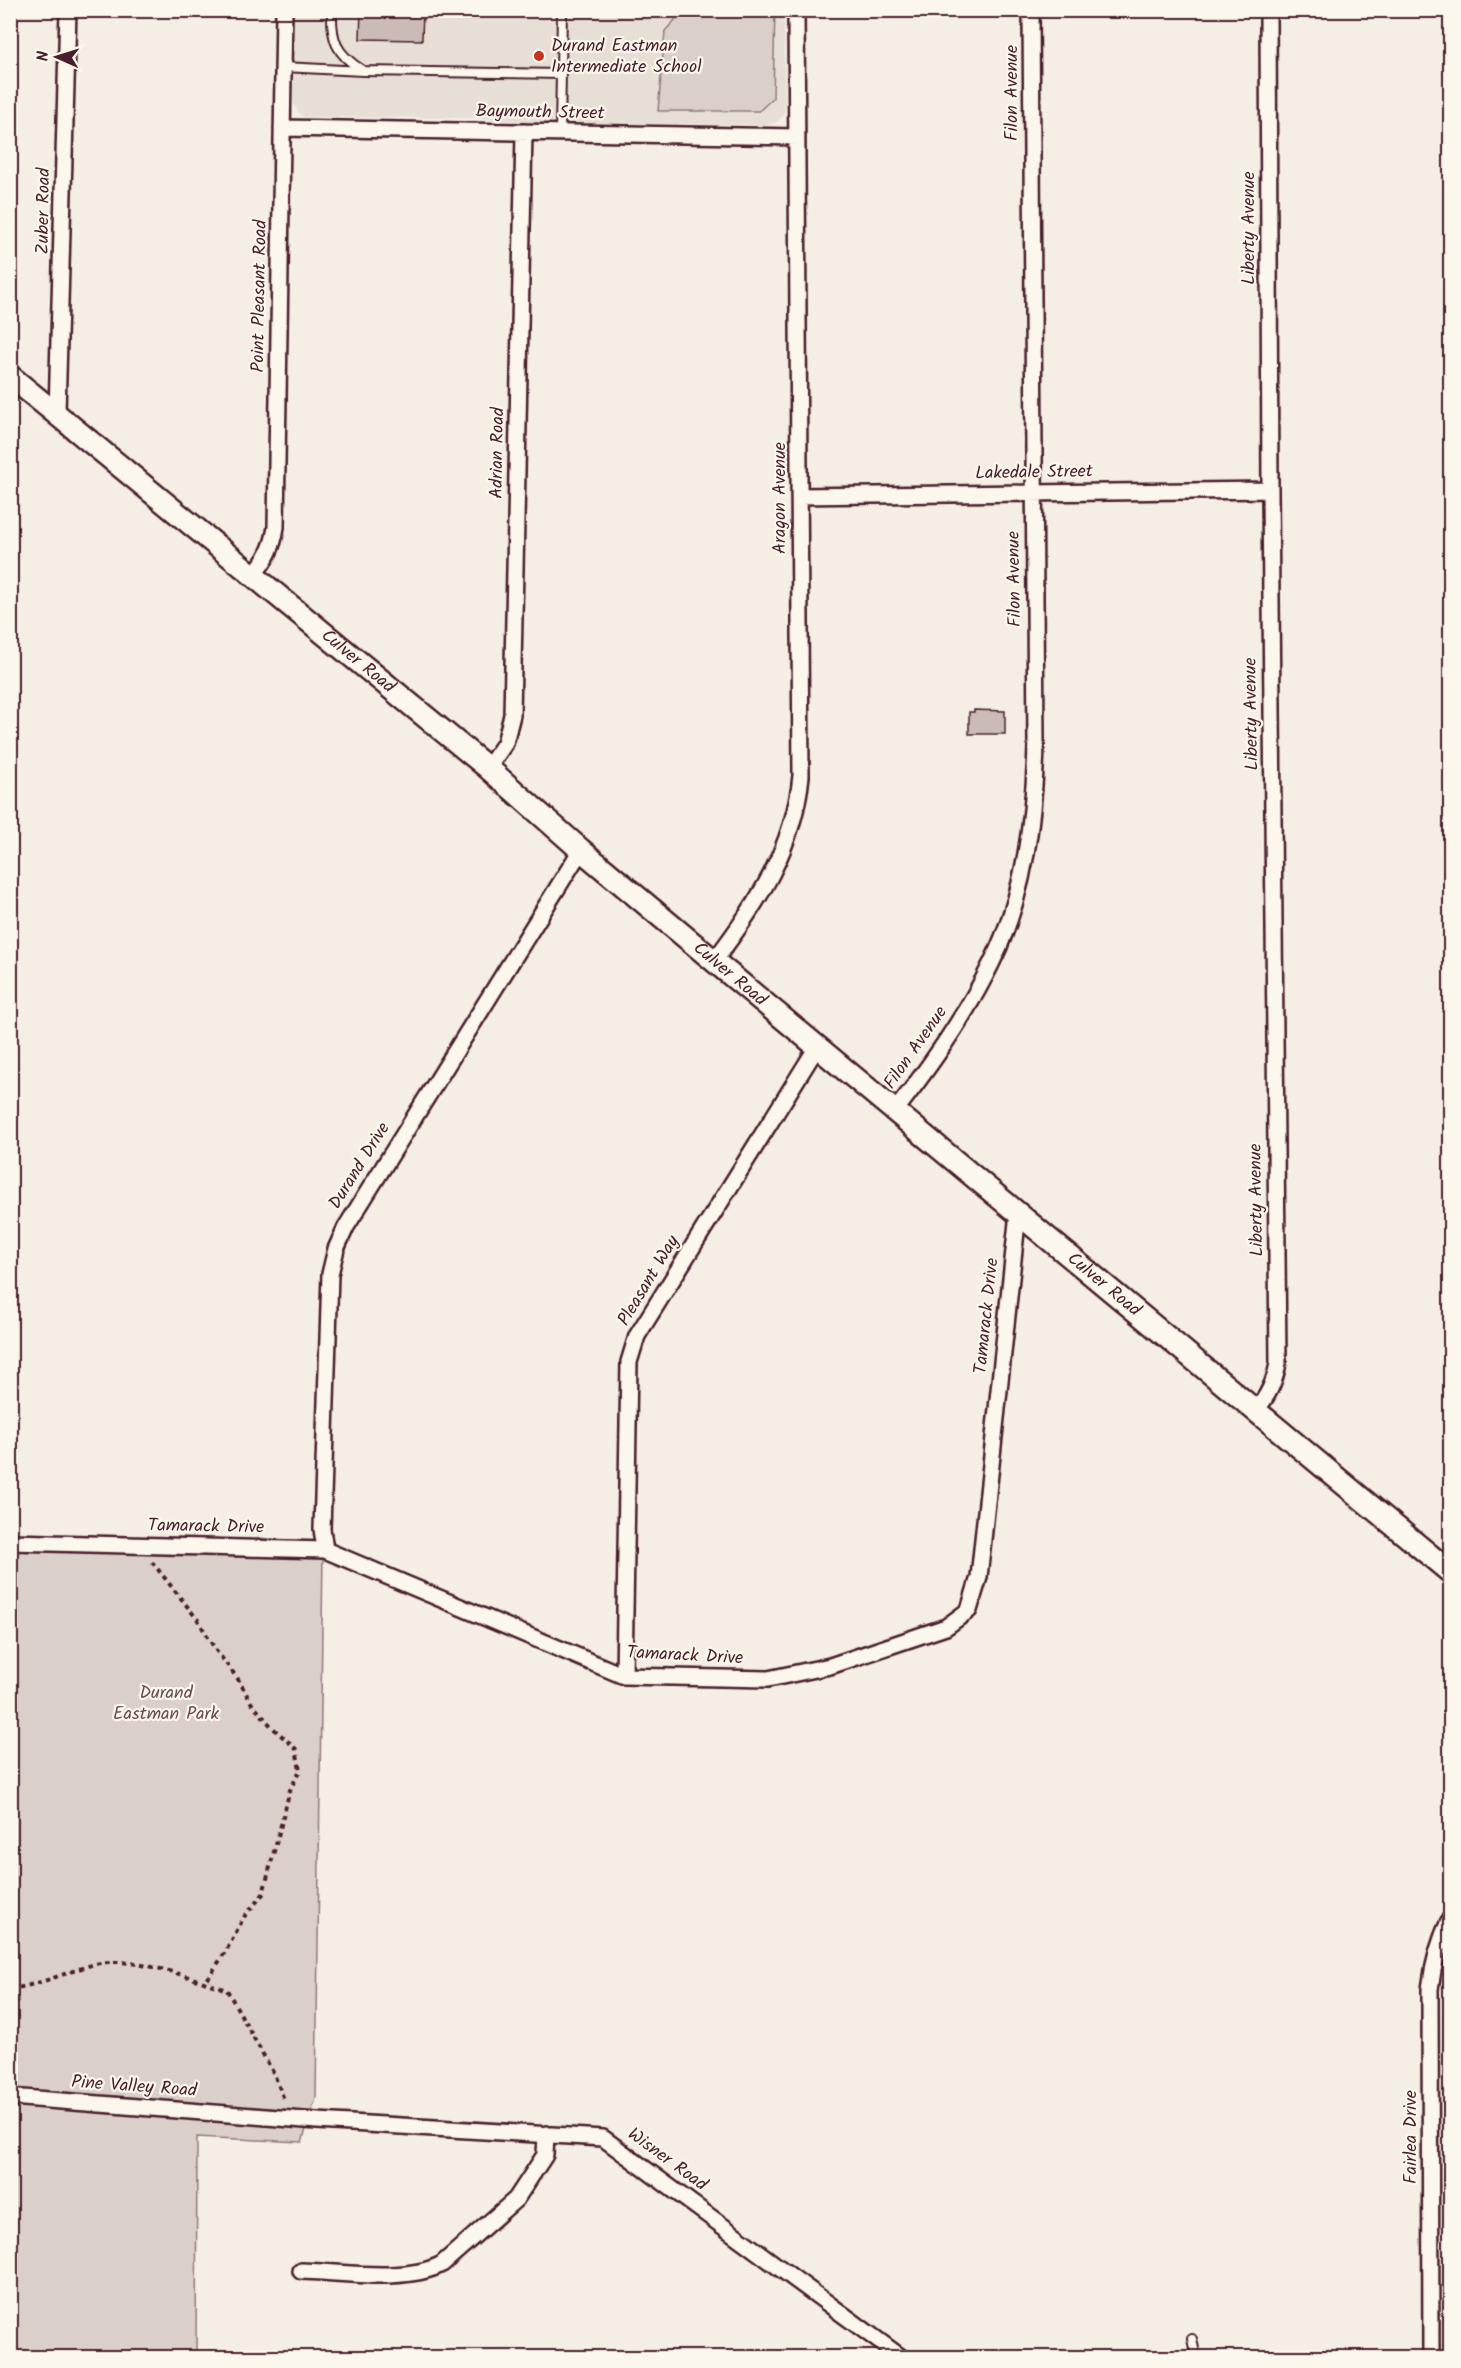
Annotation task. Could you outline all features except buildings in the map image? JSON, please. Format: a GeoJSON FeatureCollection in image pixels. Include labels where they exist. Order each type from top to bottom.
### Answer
{"type":"FeatureCollection","features":[{"type":"Feature","properties":{"kind":"main road","name":"Culver Road"},"geometry":{"type":"LineString","coordinates":[[10,376],[488,768],[714,962],[1450,1572]]}},
{"type":"Feature","properties":{"kind":"street","name":"Zuber Road"},"geometry":{"type":"LineString","coordinates":[[57,413],[68,10]]}},
{"type":"Feature","properties":{"kind":"street","name":"Point Pleasant Road"},"geometry":{"type":"LineString","coordinates":[[253,575],[266,560],[273,546],[276,527],[284,10]]}},
{"type":"Feature","properties":{"kind":"street","name":"Aragon Avenue"},"geometry":{"type":"LineString","coordinates":[[714,962],[743,924],[775,869],[794,820],[801,776],[796,10]]}},
{"type":"Feature","properties":{"kind":"street","name":"Filon Avenue"},"geometry":{"type":"LineString","coordinates":[[895,1111],[930,1067],[976,994],[993,960],[1008,923],[1021,879],[1035,787],[1030,10]]}},
{"type":"Feature","properties":{"kind":"street","name":"Liberty Avenue"},"geometry":{"type":"LineString","coordinates":[[1256,1410],[1268,1395],[1276,1378],[1278,1363],[1268,10]]}},
{"type":"Feature","properties":{"kind":"street","name":"Baymouth Street"},"geometry":{"type":"LineString","coordinates":[[282,128],[797,136]]}},
{"type":"Feature","properties":{"kind":"street","name":"Adrian Road"},"geometry":{"type":"LineString","coordinates":[[488,768],[505,743],[512,715],[524,132]]}},
{"type":"Feature","properties":{"kind":"street","name":"Lakedale Street"},"geometry":{"type":"LineString","coordinates":[[800,496],[1270,490]]}},
{"type":"Feature","properties":{"kind":"street","name":"Durand Drive"},"geometry":{"type":"LineString","coordinates":[[325,1550],[322,1529],[330,1274],[336,1249],[345,1227],[581,850]]}},
{"type":"Feature","properties":{"kind":"street","name":"Pleasant Way"},"geometry":{"type":"LineString","coordinates":[[624,1676],[629,1362],[632,1349],[637,1336],[817,1047]]}},
{"type":"Feature","properties":{"kind":"street","name":"Tamarack Drive"},"geometry":{"type":"LineString","coordinates":[[10,1542],[325,1550],[624,1676],[768,1679],[830,1666],[946,1627],[969,1610],[979,1577],[1018,1214]]}},
{"type":"Feature","properties":{"kind":"street","name":"Fairlea Drive"},"geometry":{"type":"LineString","coordinates":[[1431,2358],[1430,1989],[1439,1944],[1450,1919]]}},
{"type":"Feature","properties":{"kind":"street","name":"Pine Valley Road"},"geometry":{"type":"LineString","coordinates":[[10,2097],[254,2116]]}},
{"type":"Feature","properties":{"kind":"street","name":"Wisner Road"},"geometry":{"type":"LineString","coordinates":[[254,2116],[603,2138],[902,2358]]}},
{"type":"Feature","properties":{"kind":"street"},"geometry":{"type":"LineString","coordinates":[[301,2271],[405,2274],[431,2269],[441,2264],[516,2199],[545,2155],[546,2134]]}},
{"type":"Feature","properties":{"kind":"lane"},"geometry":{"type":"LineString","coordinates":[[332,10],[332,31],[338,49],[350,63],[363,71]]}},
{"type":"Feature","properties":{"kind":"lane"},"geometry":{"type":"LineString","coordinates":[[560,133],[562,10]]}},
{"type":"Feature","properties":{"kind":"lane"},"geometry":{"type":"LineString","coordinates":[[283,67],[363,71],[561,74]]}},
{"type":"Feature","properties":{"kind":"lane"},"geometry":{"type":"LineString","coordinates":[[1192,2339],[1196,2358]]}},
{"type":"Feature","properties":{"kind":"path"},"geometry":{"type":"LineString","coordinates":[[138,1545],[198,1620],[252,1704],[296,1749],[300,1770],[290,1790],[262,1894],[244,1917],[226,1951],[205,1983]]}},
{"type":"Feature","properties":{"kind":"path"},"geometry":{"type":"LineString","coordinates":[[10,1989],[46,1982],[98,1964],[156,1967],[226,1990],[274,2074],[291,2119]]}},
{"type":"Feature","properties":{"kind":"shaded area","name":"Durand Eastman Intermediate School"},"geometry":{"type":"Polygon","coordinates":[[[294,11],[784,11],[785,108],[782,117],[768,125],[515,122],[480,118],[304,117],[293,102],[294,11]]]}},
{"type":"Feature","properties":{"kind":"green space"},"geometry":{"type":"Polygon","coordinates":[[[683,11],[775,11],[773,98],[759,111],[658,111],[665,31],[683,11]]]}},
{"type":"Feature","properties":{"kind":"green space","name":"Durand Eastman Park"},"geometry":{"type":"Polygon","coordinates":[[[11,1543],[323,1549],[316,2098],[302,2142],[197,2137],[196,2357],[11,2357],[11,1543]]]}},
{"type":"Feature","properties":{"kind":"place","name":"Durand Eastman Intermediate School"},"geometry":{"type":"Point","coordinates":[539,56]}}]}
